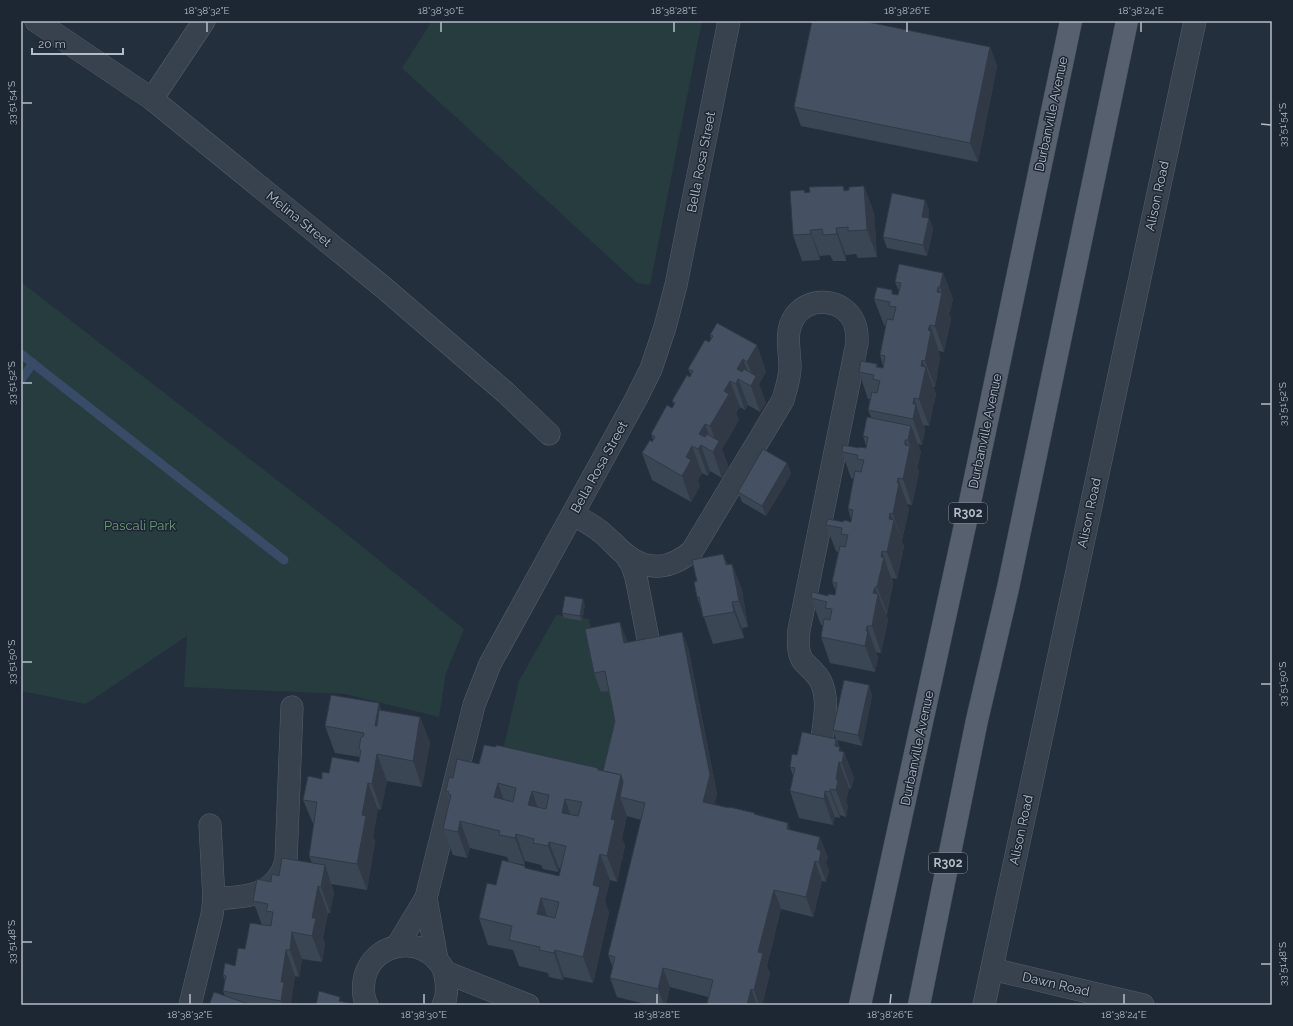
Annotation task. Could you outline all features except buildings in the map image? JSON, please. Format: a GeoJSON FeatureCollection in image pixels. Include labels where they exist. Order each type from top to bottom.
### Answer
{"type":"FeatureCollection","features":[{"type":"Feature","properties":{"kind":"main road","name":"Durbanville Avenue"},"geometry":{"type":"LineString","coordinates":[[860,1005],[969,506],[1071,21]]}},
{"type":"Feature","properties":{"kind":"main road","name":"R302"},"geometry":{"type":"LineString","coordinates":[[919,1005],[977,720],[1008,588],[1127,21]]}},
{"type":"Feature","properties":{"kind":"street","name":"Melina Street"},"geometry":{"type":"LineString","coordinates":[[36,21],[152,100],[383,287],[506,393],[549,434]]}},
{"type":"Feature","properties":{"kind":"street"},"geometry":{"type":"LineString","coordinates":[[152,100],[204,21]]}},
{"type":"Feature","properties":{"kind":"street","name":"Bella Rosa Street"},"geometry":{"type":"LineString","coordinates":[[397,946],[426,898],[474,705],[490,664],[636,400],[651,368],[665,328],[676,285],[729,21]]}},
{"type":"Feature","properties":{"kind":"street","name":"Alison Road"},"geometry":{"type":"LineString","coordinates":[[984,1005],[1195,21]]}},
{"type":"Feature","properties":{"kind":"street"},"geometry":{"type":"LineString","coordinates":[[573,514],[601,532],[637,563],[652,566],[666,566],[685,557],[692,550],[783,400],[790,368],[788,336],[790,325],[796,315],[804,307],[815,303],[826,302],[837,305],[847,312],[854,321],[857,331],[857,343],[798,641],[802,659],[821,682],[826,698],[821,746]]}},
{"type":"Feature","properties":{"kind":"street"},"geometry":{"type":"LineString","coordinates":[[625,554],[632,565],[636,577],[652,659]]}},
{"type":"Feature","properties":{"kind":"street"},"geometry":{"type":"LineString","coordinates":[[214,899],[250,895],[260,892],[269,888],[282,872],[286,861],[292,707]]}},
{"type":"Feature","properties":{"kind":"street"},"geometry":{"type":"LineString","coordinates":[[190,1005],[212,915],[214,899],[210,825]]}},
{"type":"Feature","properties":{"kind":"street","name":"Bella Rosa Street"},"geometry":{"type":"LineString","coordinates":[[426,898],[441,966],[448,986],[443,1005]]}},
{"type":"Feature","properties":{"kind":"street"},"geometry":{"type":"LineString","coordinates":[[367,1005],[363,988],[365,974],[372,961],[384,951],[397,946],[412,946],[426,950],[441,966],[528,1005]]}},
{"type":"Feature","properties":{"kind":"street","name":"Dawn Road"},"geometry":{"type":"LineString","coordinates":[[992,969],[1143,1005]]}},
{"type":"Feature","properties":{"kind":"green space"},"geometry":{"type":"Polygon","coordinates":[[[432,21],[702,21],[650,285],[637,283],[402,68],[432,21]]]}},
{"type":"Feature","properties":{"kind":"green space","name":"Pascali Park"},"geometry":{"type":"Polygon","coordinates":[[[21,282],[343,531],[464,629],[446,673],[439,717],[345,694],[184,687],[187,636],[86,704],[21,691],[21,282]]]}},
{"type":"Feature","properties":{"kind":"green space"},"geometry":{"type":"Polygon","coordinates":[[[556,615],[582,621],[583,618],[589,619],[601,692],[612,690],[622,741],[609,797],[498,772],[519,681],[556,615]]]}},
{"type":"Feature","properties":{"kind":"waterway"},"geometry":{"type":"LineString","coordinates":[[21,354],[284,560]]}},
{"type":"Feature","properties":{"kind":"waterway"},"geometry":{"type":"LineString","coordinates":[[21,380],[33,363]]}}]}
